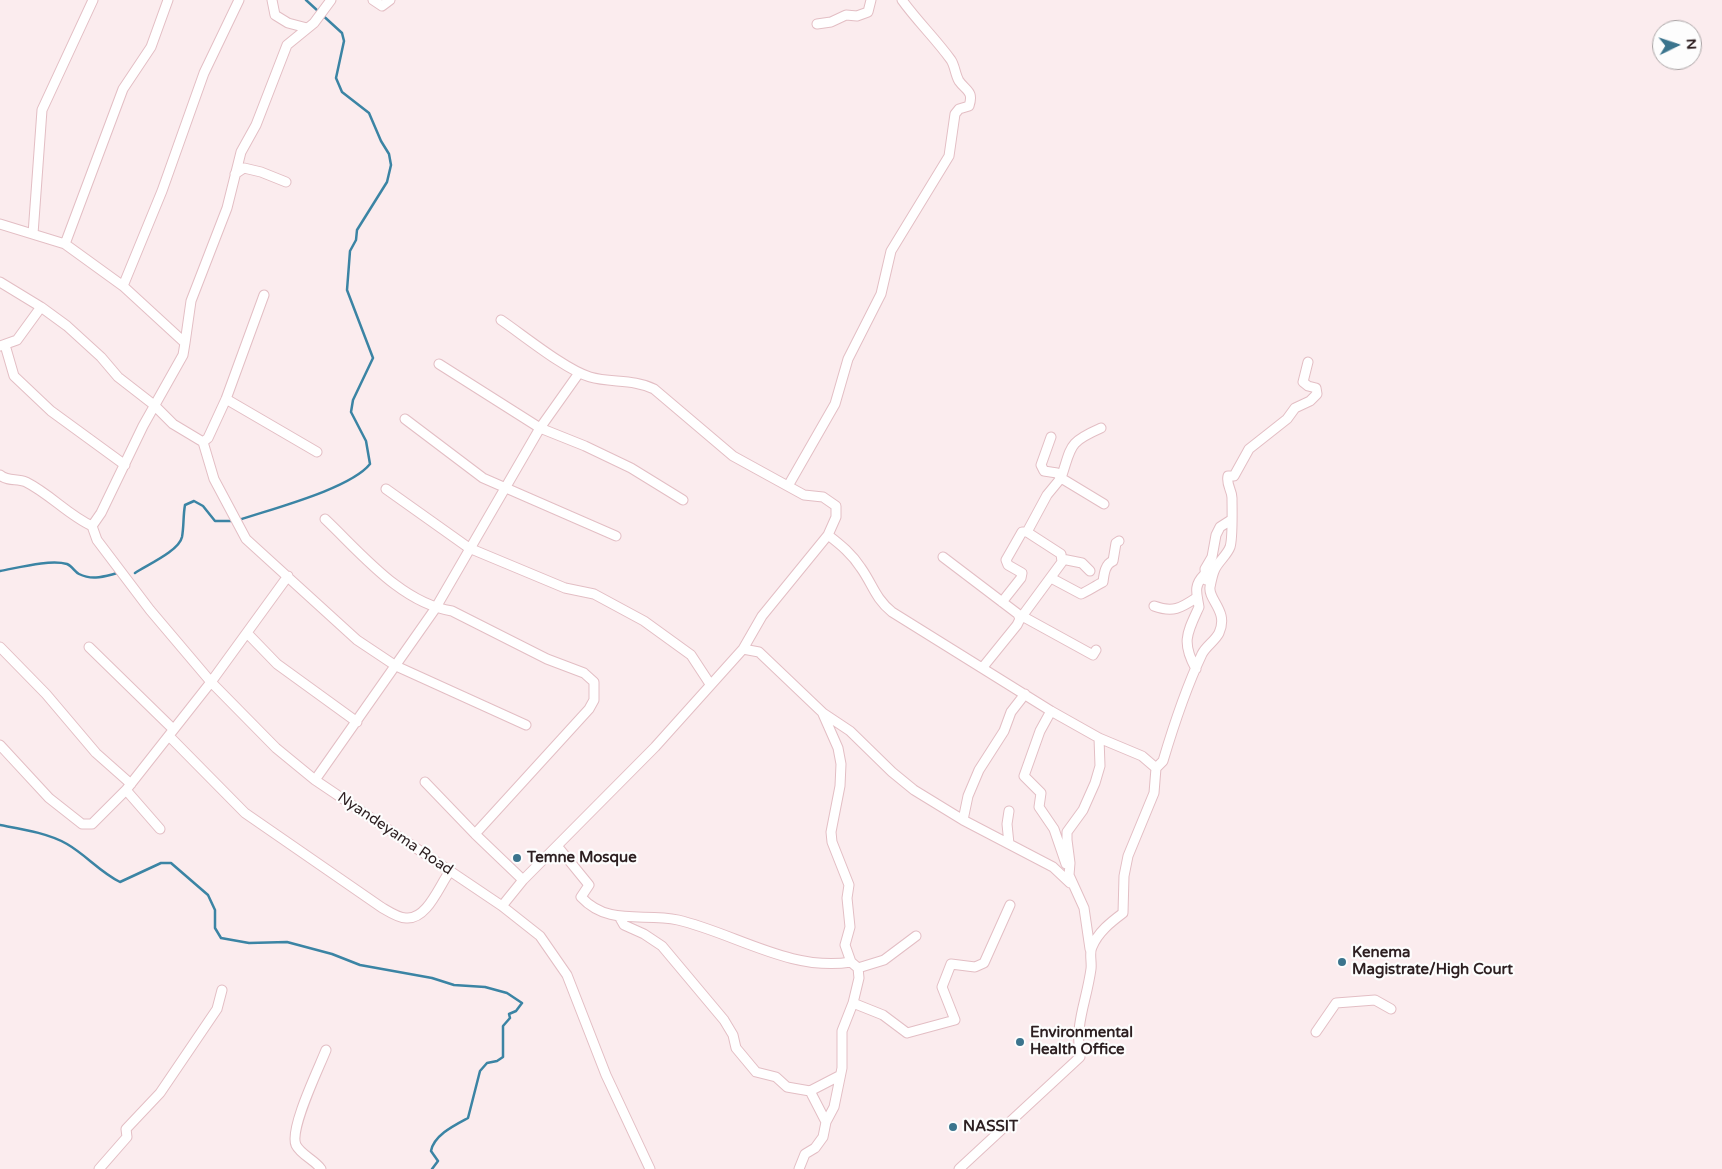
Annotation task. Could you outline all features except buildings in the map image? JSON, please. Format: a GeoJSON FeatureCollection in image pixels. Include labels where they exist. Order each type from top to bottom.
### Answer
{"type":"FeatureCollection","features":[{"type":"Feature","properties":{"kind":"street"},"geometry":{"type":"LineString","coordinates":[[32,234],[42,110],[93,0]]}},
{"type":"Feature","properties":{"kind":"street"},"geometry":{"type":"LineString","coordinates":[[65,244],[123,89],[151,46],[168,0]]}},
{"type":"Feature","properties":{"kind":"street"},"geometry":{"type":"LineString","coordinates":[[123,286],[162,191],[204,73],[239,0]]}},
{"type":"Feature","properties":{"kind":"street"},"geometry":{"type":"LineString","coordinates":[[272,0],[275,15],[288,23],[307,28]]}},
{"type":"Feature","properties":{"kind":"street"},"geometry":{"type":"LineString","coordinates":[[0,475],[5,479],[25,481],[77,519],[92,526],[101,512],[154,405],[183,354],[192,301],[217,238],[240,152],[256,125],[287,45],[314,23],[331,0]]}},
{"type":"Feature","properties":{"kind":"street"},"geometry":{"type":"LineString","coordinates":[[372,0],[382,6],[390,0]]}},
{"type":"Feature","properties":{"kind":"street"},"geometry":{"type":"LineString","coordinates":[[817,24],[831,22],[846,15],[857,16],[868,12],[871,0]]}},
{"type":"Feature","properties":{"kind":"street"},"geometry":{"type":"LineString","coordinates":[[788,486],[835,404],[853,348],[881,294],[891,250],[949,156],[955,114],[959,109],[969,106],[972,99],[969,89],[958,79],[952,62],[917,21],[902,0]]}},
{"type":"Feature","properties":{"kind":"street"},"geometry":{"type":"LineString","coordinates":[[235,174],[244,168],[261,172],[286,182]]}},
{"type":"Feature","properties":{"kind":"street"},"geometry":{"type":"LineString","coordinates":[[0,224],[65,244],[123,286],[185,343]]}},
{"type":"Feature","properties":{"kind":"street"},"geometry":{"type":"LineString","coordinates":[[0,282],[41,307],[90,346],[118,377],[154,405],[173,424],[203,442],[214,479],[235,522],[246,539],[356,640],[396,666],[526,725]]}},
{"type":"Feature","properties":{"kind":"street"},"geometry":{"type":"LineString","coordinates":[[203,442],[208,438],[226,399],[264,295]]}},
{"type":"Feature","properties":{"kind":"street"},"geometry":{"type":"LineString","coordinates":[[41,307],[17,340],[2,346],[14,376],[51,411],[125,465]]}},
{"type":"Feature","properties":{"kind":"street"},"geometry":{"type":"LineString","coordinates":[[501,320],[579,373],[608,380],[643,384],[654,389],[733,456],[804,495],[822,497],[836,506],[836,517],[828,535],[762,616],[743,649],[655,747],[524,880],[502,906]]}},
{"type":"Feature","properties":{"kind":"street"},"geometry":{"type":"LineString","coordinates":[[1090,949],[1108,925],[1123,913],[1124,883],[1128,856],[1154,793],[1156,768],[1163,761],[1183,697],[1196,668],[1204,651],[1218,633],[1220,626],[1218,605],[1211,596],[1210,587],[1214,570],[1230,547],[1232,496],[1226,483],[1228,476],[1234,476],[1249,449],[1287,419],[1295,408],[1317,394],[1316,388],[1308,386],[1304,382],[1308,362]]}},
{"type":"Feature","properties":{"kind":"street"},"geometry":{"type":"LineString","coordinates":[[439,364],[540,428],[585,446],[631,468],[683,500]]}},
{"type":"Feature","properties":{"kind":"street"},"geometry":{"type":"LineString","coordinates":[[315,780],[435,608],[468,548],[506,488],[540,428],[579,373]]}},
{"type":"Feature","properties":{"kind":"street"},"geometry":{"type":"LineString","coordinates":[[226,399],[318,452]]}},
{"type":"Feature","properties":{"kind":"street"},"geometry":{"type":"LineString","coordinates":[[405,419],[464,465],[484,478],[616,536]]}},
{"type":"Feature","properties":{"kind":"street"},"geometry":{"type":"LineString","coordinates":[[1002,602],[1022,578],[1022,573],[1008,565],[1006,560],[1022,532],[1026,532],[1048,495],[1062,478],[1068,452],[1072,446],[1084,436],[1101,428]]}},
{"type":"Feature","properties":{"kind":"street"},"geometry":{"type":"LineString","coordinates":[[1052,437],[1041,465],[1044,471],[1057,473],[1104,504]]}},
{"type":"Feature","properties":{"kind":"street"},"geometry":{"type":"LineString","coordinates":[[386,489],[468,548],[565,588],[594,594],[644,621],[691,655],[710,684]]}},
{"type":"Feature","properties":{"kind":"street"},"geometry":{"type":"LineString","coordinates":[[325,519],[390,579],[435,608],[452,612],[547,659],[584,673],[594,682],[596,690],[594,700],[589,709],[475,834]]}},
{"type":"Feature","properties":{"kind":"street"},"geometry":{"type":"LineString","coordinates":[[1196,668],[1190,659],[1186,639],[1199,607],[1196,598],[1196,587],[1212,557],[1216,535],[1220,527],[1231,520]]}},
{"type":"Feature","properties":{"kind":"street","name":"Nyandeyama Road"},"geometry":{"type":"LineString","coordinates":[[92,526],[97,540],[150,610],[211,682],[276,748],[315,780],[502,906],[540,936],[568,975],[606,1075],[650,1169]]}},
{"type":"Feature","properties":{"kind":"street"},"geometry":{"type":"LineString","coordinates":[[983,667],[1062,562],[1061,554],[1054,548],[1026,532]]}},
{"type":"Feature","properties":{"kind":"street"},"geometry":{"type":"LineString","coordinates":[[828,535],[849,551],[862,569],[879,601],[922,632],[983,667],[1051,711],[1099,738],[1142,756],[1156,768]]}},
{"type":"Feature","properties":{"kind":"street"},"geometry":{"type":"LineString","coordinates":[[1051,578],[1081,594],[1086,592],[1088,589],[1103,582],[1104,572],[1110,562],[1113,561],[1116,543],[1119,541]]}},
{"type":"Feature","properties":{"kind":"street"},"geometry":{"type":"LineString","coordinates":[[943,557],[1021,618],[1093,655],[1096,650]]}},
{"type":"Feature","properties":{"kind":"street"},"geometry":{"type":"LineString","coordinates":[[1062,559],[1082,563],[1090,571]]}},
{"type":"Feature","properties":{"kind":"street"},"geometry":{"type":"LineString","coordinates":[[1204,575],[1210,587]]}},
{"type":"Feature","properties":{"kind":"street"},"geometry":{"type":"LineString","coordinates":[[0,745],[49,798],[85,826],[96,821],[128,787],[211,682],[288,576]]}},
{"type":"Feature","properties":{"kind":"street"},"geometry":{"type":"LineString","coordinates":[[1154,606],[1165,610],[1174,610],[1184,607],[1196,598]]}},
{"type":"Feature","properties":{"kind":"street"},"geometry":{"type":"LineString","coordinates":[[247,633],[284,670],[357,722]]}},
{"type":"Feature","properties":{"kind":"street"},"geometry":{"type":"LineString","coordinates":[[0,647],[46,694],[96,753],[128,787],[160,829]]}},
{"type":"Feature","properties":{"kind":"street"},"geometry":{"type":"LineString","coordinates":[[89,647],[171,732],[245,813],[381,907],[404,918],[414,918],[423,914],[450,871]]}},
{"type":"Feature","properties":{"kind":"street"},"geometry":{"type":"LineString","coordinates":[[743,649],[758,652],[823,713],[850,731],[914,790],[963,820],[1053,867],[1073,885]]}},
{"type":"Feature","properties":{"kind":"street"},"geometry":{"type":"LineString","coordinates":[[963,820],[968,796],[979,770],[1004,730],[1010,712],[1025,694]]}},
{"type":"Feature","properties":{"kind":"street"},"geometry":{"type":"LineString","coordinates":[[959,1169],[1080,1057],[1077,1035],[1080,1014],[1088,985],[1090,949],[1084,908],[1068,875],[1054,829],[1039,807],[1041,793],[1024,776],[1040,731],[1051,711]]}},
{"type":"Feature","properties":{"kind":"street"},"geometry":{"type":"LineString","coordinates":[[799,1169],[805,1154],[815,1148],[823,1137],[826,1122],[834,1107],[842,1068],[842,1031],[853,1003],[859,978],[845,944],[850,927],[847,898],[849,885],[832,842],[831,832],[840,786],[841,764],[838,748],[823,713]]}},
{"type":"Feature","properties":{"kind":"street"},"geometry":{"type":"LineString","coordinates":[[1068,875],[1070,863],[1067,832],[1083,810],[1095,783],[1100,766],[1099,738]]}},
{"type":"Feature","properties":{"kind":"street"},"geometry":{"type":"LineString","coordinates":[[426,782],[475,834],[524,880]]}},
{"type":"Feature","properties":{"kind":"street"},"geometry":{"type":"LineString","coordinates":[[1008,811],[1009,844]]}},
{"type":"Feature","properties":{"kind":"street"},"geometry":{"type":"LineString","coordinates":[[996,837],[1007,826]]}},
{"type":"Feature","properties":{"kind":"street"},"geometry":{"type":"LineString","coordinates":[[558,847],[589,885],[581,898],[588,905],[620,918],[678,920],[703,926],[737,941],[788,957],[835,965],[854,965],[884,960],[916,936]]}},
{"type":"Feature","properties":{"kind":"street"},"geometry":{"type":"LineString","coordinates":[[853,1003],[883,1015],[907,1033],[955,1020],[942,987],[951,964],[975,967],[984,964],[1010,905]]}},
{"type":"Feature","properties":{"kind":"street"},"geometry":{"type":"LineString","coordinates":[[620,918],[624,925],[644,934],[662,946],[724,1020],[733,1035],[736,1048],[756,1072],[776,1077],[787,1088],[810,1091],[839,1076]]}},
{"type":"Feature","properties":{"kind":"street"},"geometry":{"type":"LineString","coordinates":[[99,1169],[126,1137],[126,1129],[160,1093],[217,1009],[222,990]]}},
{"type":"Feature","properties":{"kind":"street"},"geometry":{"type":"LineString","coordinates":[[1316,1032],[1336,1003],[1375,1000],[1391,1009]]}},
{"type":"Feature","properties":{"kind":"street"},"geometry":{"type":"LineString","coordinates":[[321,1169],[296,1145],[294,1133],[305,1100],[326,1050]]}},
{"type":"Feature","properties":{"kind":"street"},"geometry":{"type":"LineString","coordinates":[[810,1091],[826,1122]]}},
{"type":"Feature","properties":{"kind":"waterway"},"geometry":{"type":"LineString","coordinates":[[239,520],[328,490],[346,482],[370,464],[366,441],[351,412],[353,400],[373,358],[347,290],[350,251],[356,240],[357,230],[387,182],[391,165],[389,154],[369,113],[342,92],[336,78],[344,41],[342,33],[306,0]]}},
{"type":"Feature","properties":{"kind":"waterway"},"geometry":{"type":"LineString","coordinates":[[135,573],[162,557],[180,542],[183,533],[185,505],[194,501],[203,506],[215,521],[233,521]]}},
{"type":"Feature","properties":{"kind":"waterway"},"geometry":{"type":"LineString","coordinates":[[0,571],[34,564],[60,563],[67,564],[79,574],[89,577],[118,573]]}},
{"type":"Feature","properties":{"kind":"waterway"},"geometry":{"type":"LineString","coordinates":[[0,825],[60,840],[120,882],[161,863],[171,863],[208,895],[215,910],[215,928],[221,938],[249,943],[287,942],[332,954],[360,965],[432,978],[454,985],[485,987],[507,993],[522,1003],[516,1011],[509,1014],[510,1018],[503,1026],[503,1057],[497,1061],[487,1063],[480,1071],[468,1118],[446,1131],[433,1145],[431,1151],[438,1161],[432,1169]]}},
{"type":"Feature","properties":{"kind":"place","name":"Temne Mosque"},"geometry":{"type":"Point","coordinates":[517,858]}},
{"type":"Feature","properties":{"kind":"place","name":"Kenema Magistrate/High Court"},"geometry":{"type":"Point","coordinates":[1342,962]}},
{"type":"Feature","properties":{"kind":"place","name":"Environmental Health Office"},"geometry":{"type":"Point","coordinates":[1020,1042]}},
{"type":"Feature","properties":{"kind":"place","name":"NASSIT"},"geometry":{"type":"Point","coordinates":[953,1127]}}]}
